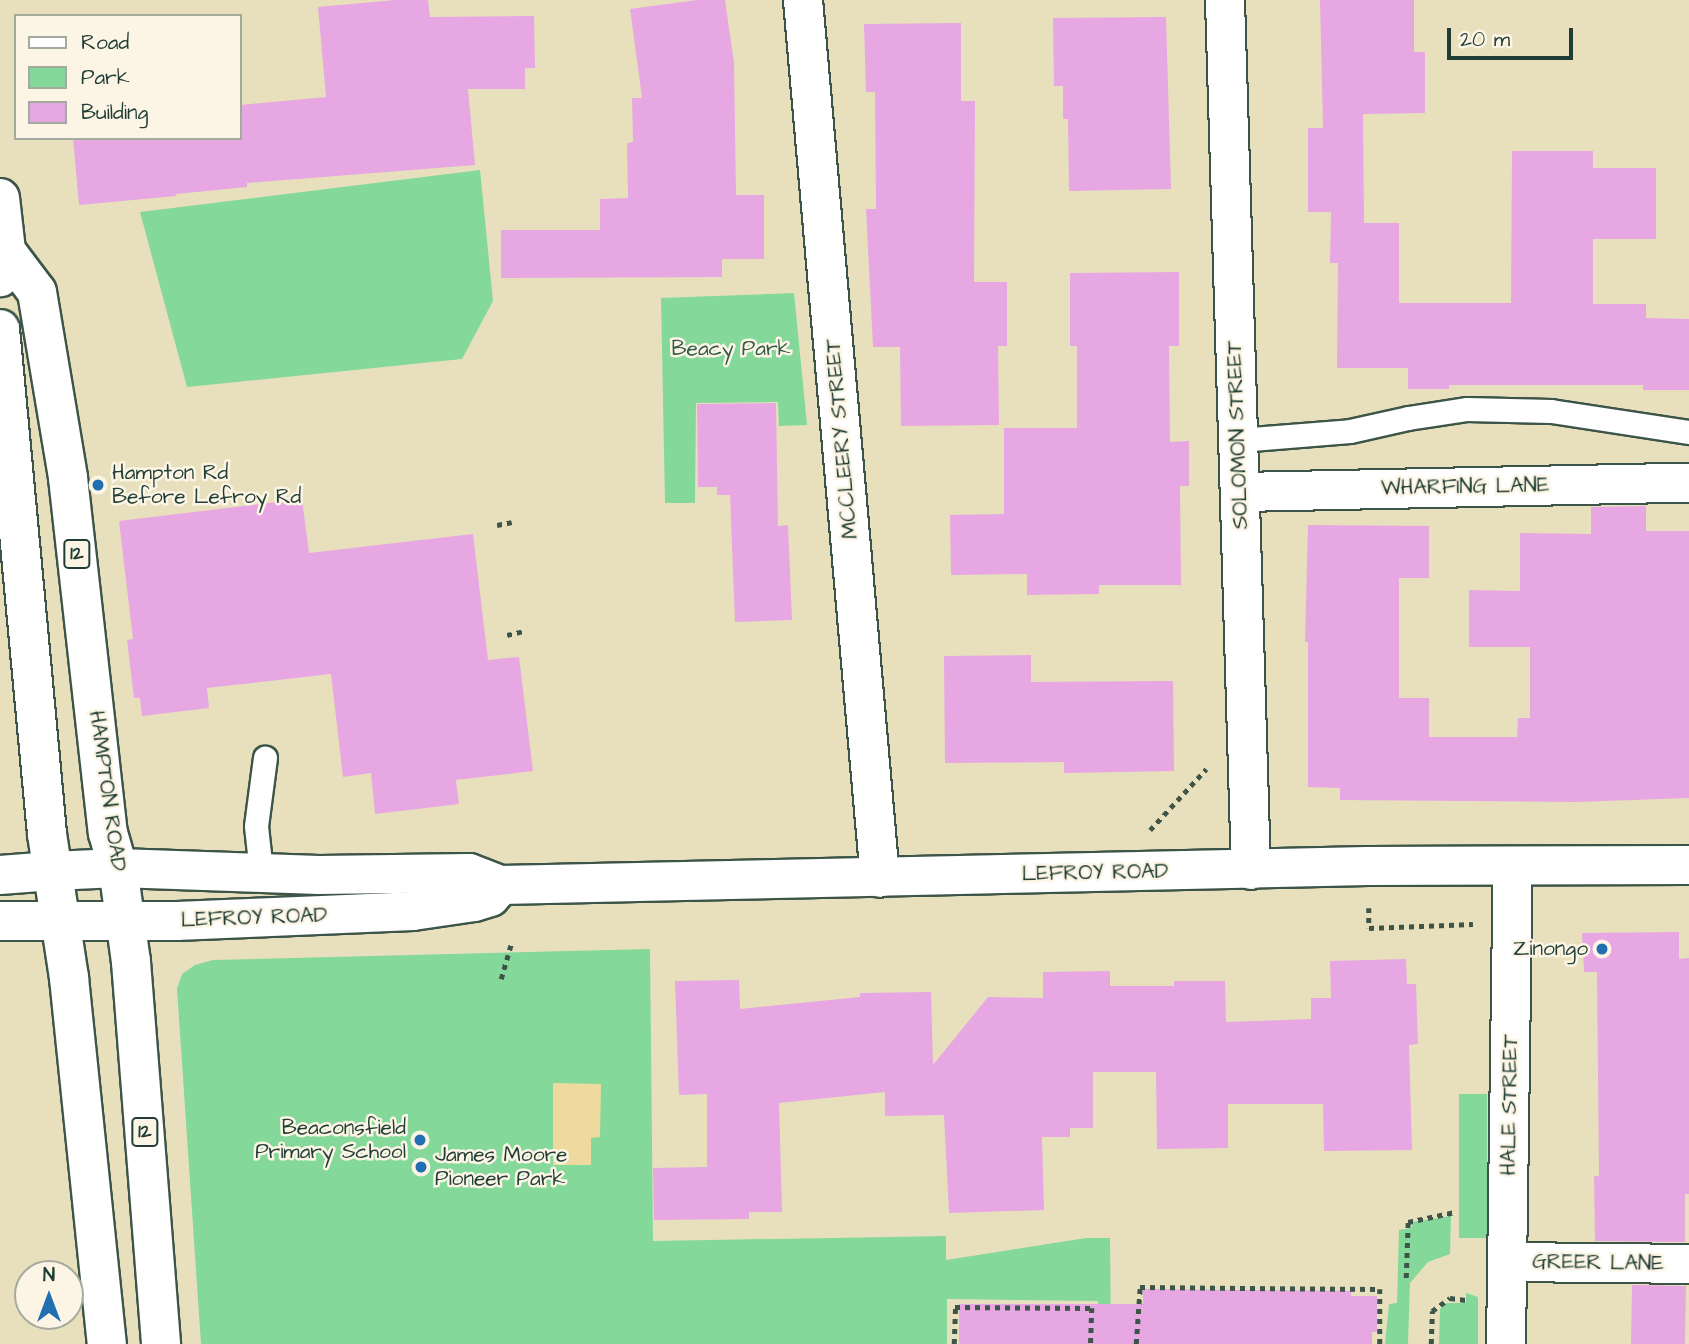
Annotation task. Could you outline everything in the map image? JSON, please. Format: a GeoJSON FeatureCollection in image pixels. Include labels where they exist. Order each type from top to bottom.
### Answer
{"type":"FeatureCollection","features":[{"type":"Feature","properties":{"kind":"street","name":"MCCLEERY STREET"},"geometry":{"type":"LineString","coordinates":[[803,0],[880,878]]}},
{"type":"Feature","properties":{"kind":"street","name":"SOLOMON STREET"},"geometry":{"type":"LineString","coordinates":[[1225,0],[1251,870]]}},
{"type":"Feature","properties":{"kind":"street","name":"HAMPTON ROAD"},"geometry":{"type":"LineString","coordinates":[[0,198],[3,265],[37,292],[45,327],[68,478],[108,833],[118,868],[127,921],[161,1344]]}},
{"type":"Feature","properties":{"kind":"street"},"geometry":{"type":"LineString","coordinates":[[0,329],[52,871],[61,921],[107,1344]]}},
{"type":"Feature","properties":{"kind":"street","name":"WHARFING LANE"},"geometry":{"type":"LineString","coordinates":[[1241,492],[1689,483]]}},
{"type":"Feature","properties":{"kind":"street","name":"LEFROY ROAD"},"geometry":{"type":"LineString","coordinates":[[0,874],[118,868],[469,873],[501,885],[1251,870],[1689,865]]}},
{"type":"Feature","properties":{"kind":"street","name":"HALE STREET"},"geometry":{"type":"LineString","coordinates":[[1506,1344],[1513,866]]}},
{"type":"Feature","properties":{"kind":"street","name":"LEFROY ROAD"},"geometry":{"type":"LineString","coordinates":[[0,921],[265,919],[413,911],[474,902],[490,897],[501,885]]}},
{"type":"Feature","properties":{"kind":"street","name":"GREER LANE"},"geometry":{"type":"LineString","coordinates":[[1507,1262],[1689,1264]]}},
{"type":"Feature","properties":{"kind":"lane"},"geometry":{"type":"LineString","coordinates":[[1239,440],[1350,431],[1467,409],[1551,411],[1689,432]]}},
{"type":"Feature","properties":{"kind":"lane"},"geometry":{"type":"LineString","coordinates":[[261,872],[256,826],[265,758]]}},
{"type":"Feature","properties":{"kind":"path"},"geometry":{"type":"LineString","coordinates":[[497,524],[512,522]]}},
{"type":"Feature","properties":{"kind":"path"},"geometry":{"type":"LineString","coordinates":[[507,635],[524,631]]}},
{"type":"Feature","properties":{"kind":"path"},"geometry":{"type":"LineString","coordinates":[[1146,840],[1150,831],[1210,764]]}},
{"type":"Feature","properties":{"kind":"path"},"geometry":{"type":"LineString","coordinates":[[1368,905],[1369,928],[1480,923]]}},
{"type":"Feature","properties":{"kind":"path"},"geometry":{"type":"LineString","coordinates":[[501,979],[511,944]]}},
{"type":"Feature","properties":{"kind":"path"},"geometry":{"type":"LineString","coordinates":[[1406,1278],[1408,1223],[1455,1212]]}},
{"type":"Feature","properties":{"kind":"path"},"geometry":{"type":"LineString","coordinates":[[1136,1344],[1140,1287],[1380,1289],[1380,1344]]}},
{"type":"Feature","properties":{"kind":"path"},"geometry":{"type":"LineString","coordinates":[[1431,1344],[1432,1311],[1450,1298],[1471,1301]]}},
{"type":"Feature","properties":{"kind":"path"},"geometry":{"type":"LineString","coordinates":[[954,1344],[955,1307],[966,1307],[1092,1308],[1091,1344]]}},
{"type":"Feature","properties":{"kind":"green space"},"geometry":{"type":"Polygon","coordinates":[[[480,170],[493,301],[462,359],[187,387],[140,212],[480,170]]]}},
{"type":"Feature","properties":{"kind":"green space","name":"Beacy Park"},"geometry":{"type":"Polygon","coordinates":[[[794,293],[807,425],[779,426],[778,402],[696,403],[695,503],[665,503],[661,298],[794,293]]]}},
{"type":"Feature","properties":{"kind":"green space","name":"James Moore Pioneer Park"},"geometry":{"type":"Polygon","coordinates":[[[650,949],[653,1241],[946,1236],[946,1260],[1086,1238],[1110,1238],[1111,1344],[1098,1344],[1098,1301],[947,1299],[947,1344],[201,1344],[177,989],[182,974],[195,965],[213,960],[650,949]]]}},
{"type":"Feature","properties":{"kind":"green space"},"geometry":{"type":"Polygon","coordinates":[[[1459,1094],[1487,1094],[1487,1238],[1459,1238],[1459,1094]]]}},
{"type":"Feature","properties":{"kind":"green space"},"geometry":{"type":"Polygon","coordinates":[[[1451,1216],[1450,1254],[1428,1262],[1410,1283],[1408,1344],[1385,1344],[1389,1304],[1397,1303],[1399,1230],[1412,1228],[1412,1222],[1451,1216]]]}},
{"type":"Feature","properties":{"kind":"green space"},"geometry":{"type":"Polygon","coordinates":[[[1466,1293],[1478,1297],[1478,1344],[1439,1344],[1440,1309],[1447,1303],[1466,1303],[1466,1293]]]}},
{"type":"Feature","properties":{"kind":"sand"},"geometry":{"type":"Polygon","coordinates":[[[553,1083],[601,1084],[600,1137],[591,1138],[591,1165],[553,1165],[553,1083]]]}},
{"type":"Feature","properties":{"kind":"building"},"geometry":{"type":"Polygon","coordinates":[[[428,0],[430,17],[534,16],[535,68],[525,68],[525,89],[468,89],[475,165],[247,183],[247,187],[79,205],[73,140],[242,140],[242,105],[326,97],[318,7],[428,0]]]}},
{"type":"Feature","properties":{"kind":"building"},"geometry":{"type":"Polygon","coordinates":[[[697,0],[725,0],[734,63],[736,195],[764,195],[764,259],[722,259],[722,277],[501,278],[501,230],[600,230],[600,199],[628,198],[627,143],[633,142],[632,98],[642,98],[630,9],[697,0]]]}},
{"type":"Feature","properties":{"kind":"building"},"geometry":{"type":"Polygon","coordinates":[[[1320,0],[1414,0],[1414,52],[1425,52],[1425,113],[1363,114],[1364,223],[1399,223],[1399,303],[1511,303],[1512,151],[1593,151],[1593,168],[1656,168],[1656,239],[1593,239],[1593,304],[1646,304],[1646,318],[1689,319],[1689,390],[1643,390],[1643,385],[1449,385],[1449,389],[1408,389],[1408,368],[1337,368],[1338,263],[1330,263],[1331,212],[1308,212],[1308,128],[1323,128],[1320,0]]]}},
{"type":"Feature","properties":{"kind":"building"},"geometry":{"type":"Polygon","coordinates":[[[1166,17],[1171,189],[1069,191],[1068,119],[1063,119],[1063,86],[1054,86],[1053,18],[1166,17]]]}},
{"type":"Feature","properties":{"kind":"building"},"geometry":{"type":"Polygon","coordinates":[[[961,23],[961,101],[975,101],[974,282],[1007,282],[1007,346],[998,346],[999,425],[901,426],[900,347],[873,347],[866,209],[876,209],[875,92],[866,92],[864,24],[961,23]]]}},
{"type":"Feature","properties":{"kind":"building"},"geometry":{"type":"Polygon","coordinates":[[[1179,272],[1179,346],[1169,346],[1170,442],[1189,441],[1189,486],[1180,486],[1181,585],[1099,585],[1099,594],[1027,595],[1027,574],[951,575],[950,515],[1004,514],[1004,428],[1077,428],[1077,346],[1070,346],[1070,273],[1179,272]]]}},
{"type":"Feature","properties":{"kind":"building"},"geometry":{"type":"Polygon","coordinates":[[[776,403],[778,526],[788,525],[792,620],[735,622],[730,495],[717,495],[717,487],[698,487],[697,404],[776,403]]]}},
{"type":"Feature","properties":{"kind":"building"},"geometry":{"type":"Polygon","coordinates":[[[302,499],[309,553],[473,534],[488,660],[519,657],[533,771],[456,780],[459,804],[375,814],[371,773],[343,777],[331,674],[207,688],[209,708],[142,716],[140,698],[134,698],[127,640],[133,639],[119,521],[302,499]]]}},
{"type":"Feature","properties":{"kind":"building"},"geometry":{"type":"Polygon","coordinates":[[[1646,506],[1646,531],[1689,531],[1689,798],[1577,802],[1340,800],[1340,788],[1308,787],[1308,642],[1305,642],[1308,525],[1429,526],[1429,578],[1399,578],[1399,698],[1429,698],[1429,737],[1517,737],[1518,718],[1530,718],[1530,647],[1469,647],[1469,590],[1520,591],[1520,533],[1591,534],[1591,507],[1646,506]]]}},
{"type":"Feature","properties":{"kind":"building"},"geometry":{"type":"Polygon","coordinates":[[[1031,655],[1031,682],[1173,681],[1174,771],[1064,773],[1064,762],[945,763],[944,656],[1031,655]]]}},
{"type":"Feature","properties":{"kind":"building"},"geometry":{"type":"Polygon","coordinates":[[[1679,932],[1679,959],[1689,958],[1689,1194],[1685,1194],[1685,1242],[1595,1241],[1594,1176],[1599,1176],[1597,972],[1584,972],[1582,933],[1679,932]]]}},
{"type":"Feature","properties":{"kind":"building"},"geometry":{"type":"Polygon","coordinates":[[[1406,959],[1407,984],[1416,984],[1418,1044],[1409,1045],[1412,1150],[1324,1151],[1323,1104],[1228,1104],[1228,1148],[1157,1149],[1156,1072],[1093,1072],[1093,1128],[1070,1128],[1070,1137],[1042,1137],[1044,1210],[949,1213],[944,1115],[885,1116],[885,1092],[779,1103],[782,1212],[749,1212],[749,1219],[654,1220],[653,1168],[707,1167],[707,1094],[679,1095],[675,981],[739,980],[740,1009],[860,997],[860,993],[931,992],[933,1065],[988,997],[1043,998],[1043,972],[1110,971],[1110,986],[1174,986],[1174,981],[1225,981],[1226,1022],[1311,1019],[1311,998],[1331,998],[1330,961],[1406,959]]]}},
{"type":"Feature","properties":{"kind":"building"},"geometry":{"type":"Polygon","coordinates":[[[1632,1285],[1686,1286],[1685,1344],[1631,1344],[1632,1285]]]}},
{"type":"Feature","properties":{"kind":"building"},"geometry":{"type":"Polygon","coordinates":[[[1143,1289],[1351,1291],[1351,1296],[1377,1296],[1377,1332],[1372,1332],[1372,1344],[959,1344],[959,1304],[1143,1304],[1143,1289]]]}},
{"type":"Feature","properties":{"kind":"place","name":"Hampton Rd Before Lefroy Rd"},"geometry":{"type":"Point","coordinates":[98,485]}},
{"type":"Feature","properties":{"kind":"place","name":"Zinongo"},"geometry":{"type":"Point","coordinates":[1602,949]}},
{"type":"Feature","properties":{"kind":"place","name":"Beaconsfield Primary School"},"geometry":{"type":"Point","coordinates":[420,1140]}},
{"type":"Feature","properties":{"kind":"place","name":"James Moore Pioneer Park"},"geometry":{"type":"Point","coordinates":[421,1167]}}]}
